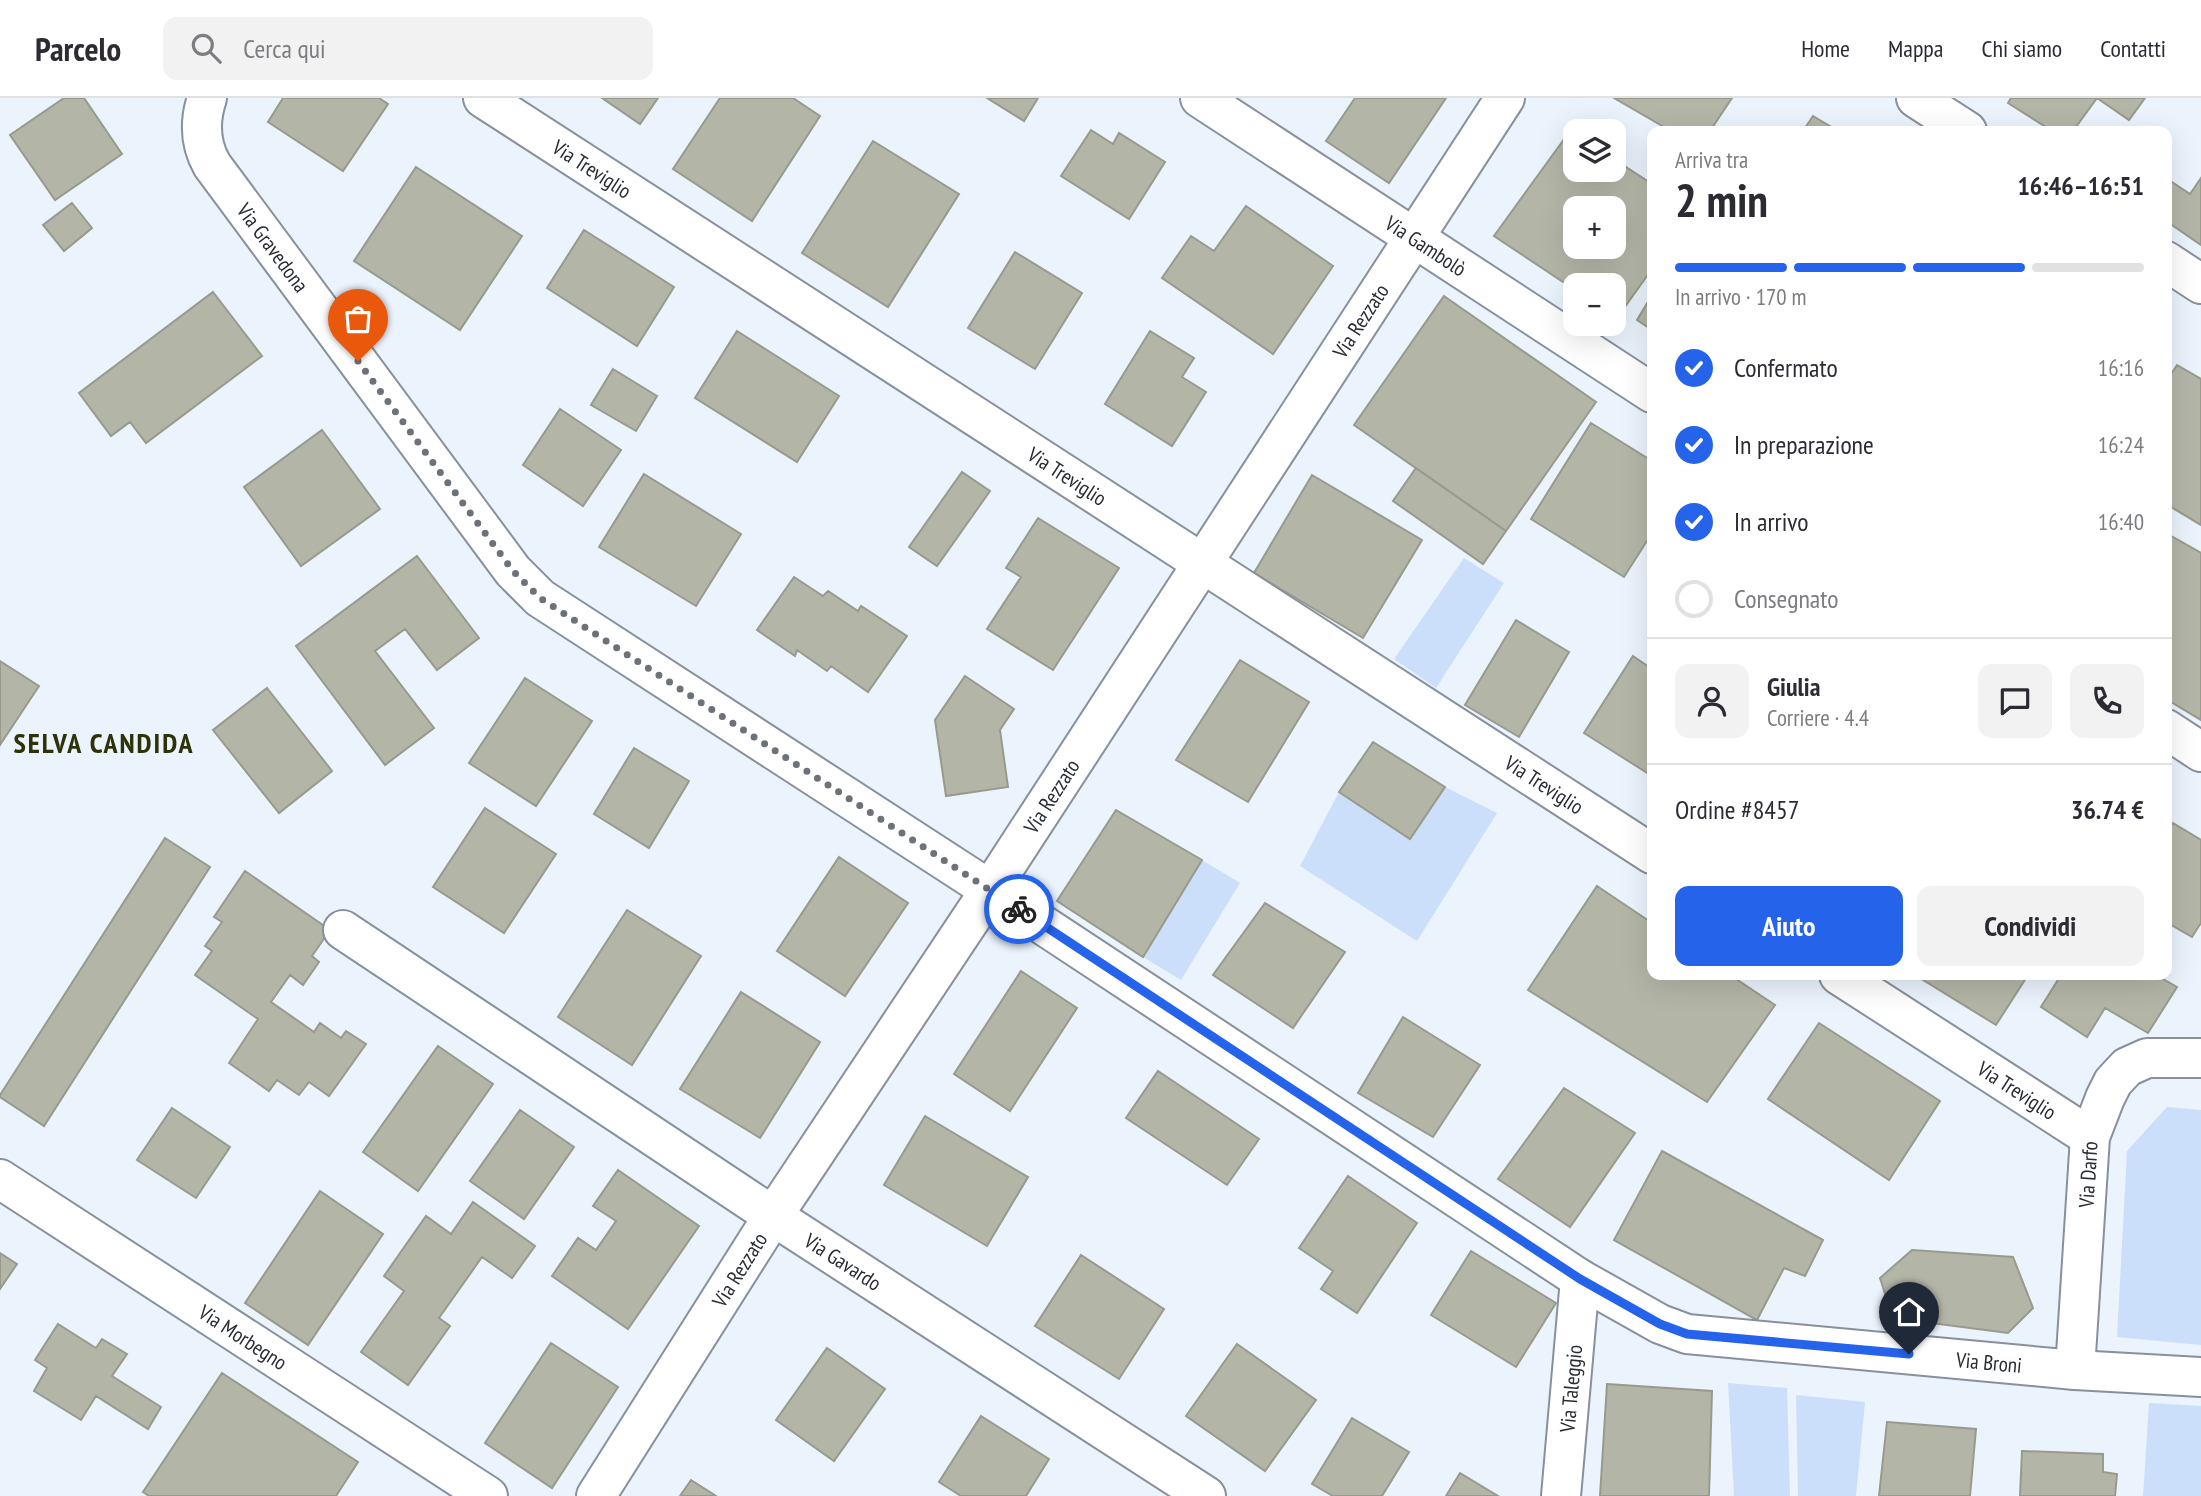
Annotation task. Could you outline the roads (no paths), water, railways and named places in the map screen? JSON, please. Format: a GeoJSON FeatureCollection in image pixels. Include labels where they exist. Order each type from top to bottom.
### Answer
{"type":"FeatureCollection","features":[{"type":"Feature","properties":{"kind":"street","name":"Via Gravedona"},"geometry":{"type":"LineString","coordinates":[[206,98],[202,113],[202,141],[212,166],[520,579],[555,608],[990,890],[1580,1279]]}},
{"type":"Feature","properties":{"kind":"street","name":"Via Treviglio"},"geometry":{"type":"LineString","coordinates":[[483,98],[1647,851]]}},
{"type":"Feature","properties":{"kind":"street","name":"Via Gambolò"},"geometry":{"type":"LineString","coordinates":[[1200,98],[1647,390]]}},
{"type":"Feature","properties":{"kind":"street","name":"Via Rezzato"},"geometry":{"type":"LineString","coordinates":[[596,1496],[773,1216],[990,890],[1506,98]]}},
{"type":"Feature","properties":{"kind":"street"},"geometry":{"type":"LineString","coordinates":[[1916,98],[1959,126]]}},
{"type":"Feature","properties":{"kind":"street"},"geometry":{"type":"LineString","coordinates":[[2172,265],[2201,284]]}},
{"type":"Feature","properties":{"kind":"street"},"geometry":{"type":"LineString","coordinates":[[2172,733],[2201,752]]}},
{"type":"Feature","properties":{"kind":"street","name":"Via Gavardo"},"geometry":{"type":"LineString","coordinates":[[343,930],[773,1216],[1206,1496]]}},
{"type":"Feature","properties":{"kind":"street","name":"Via Treviglio"},"geometry":{"type":"LineString","coordinates":[[1847,980],[2090,1138]]}},
{"type":"Feature","properties":{"kind":"street","name":"Via Darfo"},"geometry":{"type":"LineString","coordinates":[[2075,1370],[2090,1138],[2113,1082],[2127,1067],[2147,1058],[2201,1058]]}},
{"type":"Feature","properties":{"kind":"street","name":"Via Morbegno"},"geometry":{"type":"LineString","coordinates":[[0,1179],[488,1496]]}},
{"type":"Feature","properties":{"kind":"street","name":"Via Broni"},"geometry":{"type":"LineString","coordinates":[[1580,1279],[1660,1324],[1687,1334],[2075,1370],[2201,1377]]}},
{"type":"Feature","properties":{"kind":"street","name":"Via Taleggio"},"geometry":{"type":"LineString","coordinates":[[1561,1496],[1580,1279]]}},
{"type":"Feature","properties":{"kind":"district","name":"SELVA CANDIDA"},"geometry":{"type":"Point","coordinates":[104,742]}}]}
